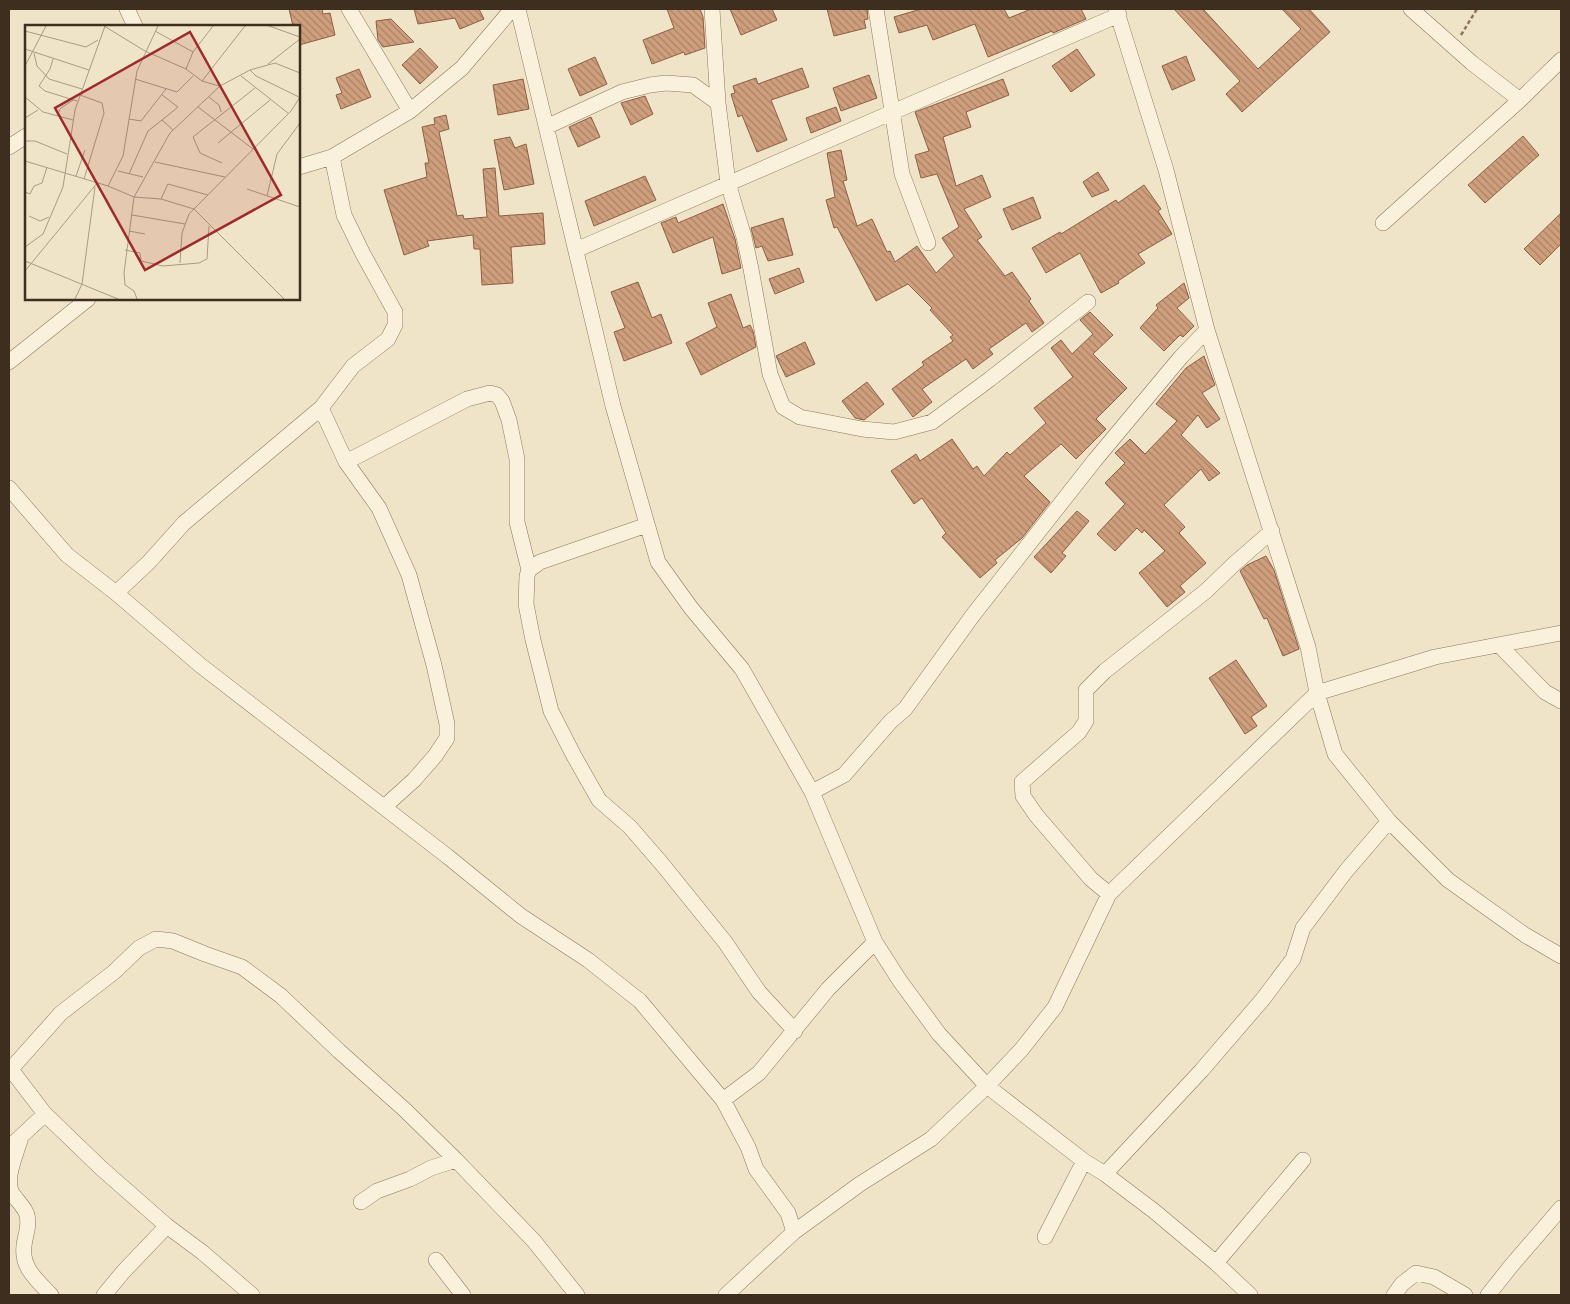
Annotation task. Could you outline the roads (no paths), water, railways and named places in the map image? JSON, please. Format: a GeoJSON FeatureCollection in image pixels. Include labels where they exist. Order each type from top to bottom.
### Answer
{"type":"FeatureCollection","features":[{"type":"Feature","properties":{"kind":"street"},"geometry":{"type":"LineString","coordinates":[[127,9],[135,25]]}},
{"type":"Feature","properties":{"kind":"street"},"geometry":{"type":"LineString","coordinates":[[349,9],[410,111]]}},
{"type":"Feature","properties":{"kind":"street"},"geometry":{"type":"LineString","coordinates":[[300,167],[332,157],[410,111],[462,68],[512,9]]}},
{"type":"Feature","properties":{"kind":"street"},"geometry":{"type":"LineString","coordinates":[[518,9],[613,406],[658,562],[691,608],[742,669],[812,792],[875,942],[900,981],[939,1034],[986,1086],[1084,1161],[1105,1174],[1154,1211],[1216,1263],[1250,1295]]}},
{"type":"Feature","properties":{"kind":"street"},"geometry":{"type":"LineString","coordinates":[[712,9],[718,103],[728,183],[744,237],[770,374],[783,407],[800,417],[862,429],[894,432],[932,422],[1088,302]]}},
{"type":"Feature","properties":{"kind":"street"},"geometry":{"type":"LineString","coordinates":[[876,9],[902,174],[928,243]]}},
{"type":"Feature","properties":{"kind":"street"},"geometry":{"type":"LineString","coordinates":[[1411,9],[1454,47],[1520,100]]}},
{"type":"Feature","properties":{"kind":"street"},"geometry":{"type":"LineString","coordinates":[[576,250],[1118,12],[1166,170],[1207,330],[1308,648],[1335,754],[1389,821],[1448,880],[1525,935],[1561,956]]}},
{"type":"Feature","properties":{"kind":"street"},"geometry":{"type":"LineString","coordinates":[[1383,222],[1520,100],[1561,60]]}},
{"type":"Feature","properties":{"kind":"street"},"geometry":{"type":"LineString","coordinates":[[546,127],[622,92],[650,85],[666,83],[693,85],[718,103]]}},
{"type":"Feature","properties":{"kind":"street"},"geometry":{"type":"LineString","coordinates":[[9,147],[25,137]]}},
{"type":"Feature","properties":{"kind":"street"},"geometry":{"type":"LineString","coordinates":[[116,593],[149,562],[184,523],[217,493],[321,408],[353,366],[388,339],[395,325],[395,312],[344,215],[332,157]]}},
{"type":"Feature","properties":{"kind":"street"},"geometry":{"type":"LineString","coordinates":[[9,362],[87,300]]}},
{"type":"Feature","properties":{"kind":"street"},"geometry":{"type":"LineString","coordinates":[[812,792],[844,775],[891,721],[905,709],[972,614],[1066,496],[1181,357],[1207,330]]}},
{"type":"Feature","properties":{"kind":"street"},"geometry":{"type":"LineString","coordinates":[[346,462],[467,399],[490,393],[497,395],[502,401],[509,420],[517,459],[517,522],[530,570]]}},
{"type":"Feature","properties":{"kind":"street"},"geometry":{"type":"LineString","coordinates":[[321,408],[346,462],[378,508],[408,575],[434,665],[448,724],[447,738],[435,756],[414,780],[384,807]]}},
{"type":"Feature","properties":{"kind":"street"},"geometry":{"type":"LineString","coordinates":[[9,488],[67,555],[116,593],[200,665],[521,916],[588,960],[640,1001],[723,1100],[748,1147],[756,1169],[788,1213],[794,1232]]}},
{"type":"Feature","properties":{"kind":"street"},"geometry":{"type":"LineString","coordinates":[[647,524],[540,562],[530,570],[527,576],[526,604],[551,711],[599,800],[630,827],[662,864],[725,942],[759,992],[795,1031]]}},
{"type":"Feature","properties":{"kind":"street"},"geometry":{"type":"LineString","coordinates":[[1109,894],[1091,879],[1036,815],[1023,796],[1022,782],[1079,732],[1086,721],[1086,690],[1105,671],[1206,591],[1272,531]]}},
{"type":"Feature","properties":{"kind":"street"},"geometry":{"type":"LineString","coordinates":[[726,1295],[794,1232],[860,1184],[931,1139],[986,1086],[1021,1050],[1056,1007],[1109,894],[1318,693],[1435,657],[1561,633]]}},
{"type":"Feature","properties":{"kind":"street"},"geometry":{"type":"LineString","coordinates":[[1499,645],[1545,692],[1561,701]]}},
{"type":"Feature","properties":{"kind":"street"},"geometry":{"type":"LineString","coordinates":[[1105,1174],[1201,1071],[1263,999],[1293,959],[1303,928],[1346,870],[1389,821]]}},
{"type":"Feature","properties":{"kind":"street"},"geometry":{"type":"LineString","coordinates":[[252,1295],[202,1252],[167,1226],[44,1114],[10,1068],[61,1012],[114,972],[139,948],[156,939],[173,941],[242,967],[280,996],[405,1110],[456,1160],[534,1241],[577,1295]]}},
{"type":"Feature","properties":{"kind":"street"},"geometry":{"type":"LineString","coordinates":[[723,1100],[759,1073],[828,989],[875,942]]}},
{"type":"Feature","properties":{"kind":"street"},"geometry":{"type":"LineString","coordinates":[[9,1148],[44,1114]]}},
{"type":"Feature","properties":{"kind":"street"},"geometry":{"type":"LineString","coordinates":[[21,1137],[9,1174],[9,1184],[11,1192],[26,1212],[29,1227],[24,1248],[29,1271],[51,1295]]}},
{"type":"Feature","properties":{"kind":"street"},"geometry":{"type":"LineString","coordinates":[[361,1202],[377,1191],[410,1179],[431,1168],[456,1160]]}},
{"type":"Feature","properties":{"kind":"street"},"geometry":{"type":"LineString","coordinates":[[1216,1263],[1303,1160]]}},
{"type":"Feature","properties":{"kind":"street"},"geometry":{"type":"LineString","coordinates":[[1045,1237],[1084,1161]]}},
{"type":"Feature","properties":{"kind":"street"},"geometry":{"type":"LineString","coordinates":[[1488,1295],[1561,1208]]}},
{"type":"Feature","properties":{"kind":"street"},"geometry":{"type":"LineString","coordinates":[[104,1295],[167,1226]]}},
{"type":"Feature","properties":{"kind":"street"},"geometry":{"type":"LineString","coordinates":[[436,1260],[463,1295]]}},
{"type":"Feature","properties":{"kind":"street"},"geometry":{"type":"LineString","coordinates":[[1394,1295],[1402,1284],[1416,1273],[1434,1277],[1465,1295]]}}]}
